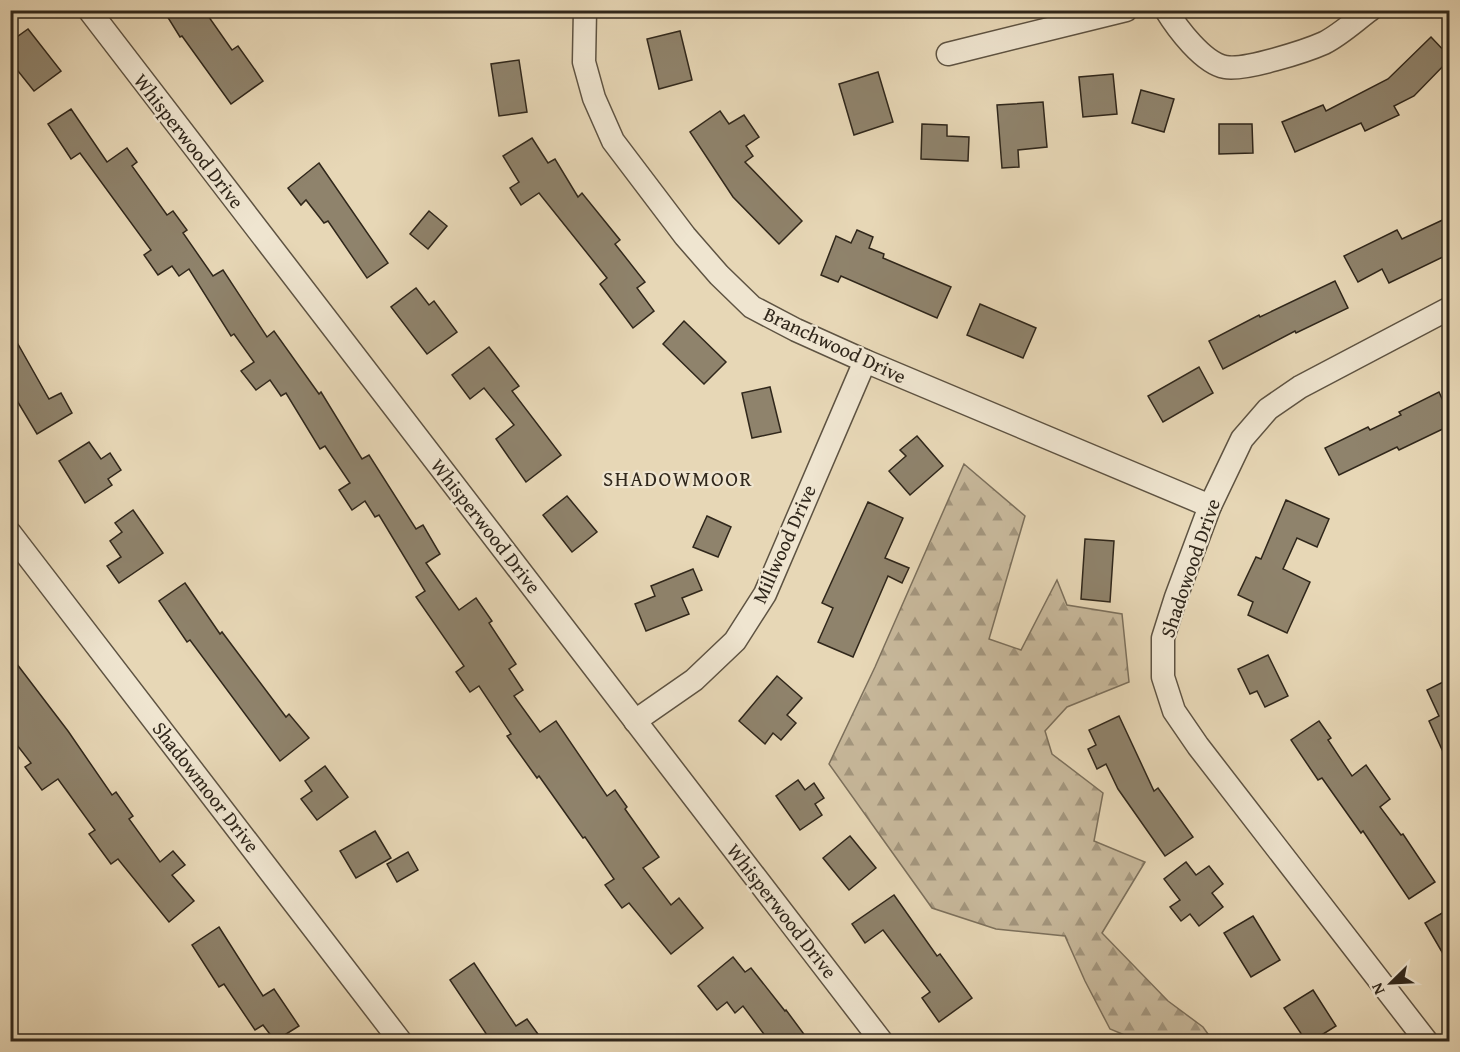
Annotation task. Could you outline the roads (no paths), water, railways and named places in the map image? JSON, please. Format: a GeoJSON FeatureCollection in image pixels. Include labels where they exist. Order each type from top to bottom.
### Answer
{"type":"FeatureCollection","features":[{"type":"Feature","properties":{"kind":"street","name":"Whisperwood Drive"},"geometry":{"type":"LineString","coordinates":[[89,10],[882,1041]]}},
{"type":"Feature","properties":{"kind":"street","name":"Branchwood Drive"},"geometry":{"type":"LineString","coordinates":[[585,10],[584,62],[594,98],[613,141],[685,236],[719,275],[752,307],[865,361],[1210,506]]}},
{"type":"Feature","properties":{"kind":"street"},"geometry":{"type":"LineString","coordinates":[[948,54],[1126,10]]}},
{"type":"Feature","properties":{"kind":"street"},"geometry":{"type":"LineString","coordinates":[[1166,10],[1180,32],[1195,48],[1226,67],[1265,63],[1325,42],[1370,10]]}},
{"type":"Feature","properties":{"kind":"street","name":"Shadowood Drive"},"geometry":{"type":"LineString","coordinates":[[1427,1041],[1198,746],[1174,711],[1163,677],[1163,638],[1210,506],[1242,438],[1268,409],[1300,387],[1449,308]]}},
{"type":"Feature","properties":{"kind":"street","name":"Millwood Drive"},"geometry":{"type":"LineString","coordinates":[[635,721],[694,680],[735,641],[765,594],[865,361]]}},
{"type":"Feature","properties":{"kind":"street","name":"Shadowmoor Drive"},"geometry":{"type":"LineString","coordinates":[[10,533],[401,1041]]}},
{"type":"Feature","properties":{"kind":"district","name":"SHADOWMOOR"},"geometry":{"type":"Point","coordinates":[678,479]}}]}
